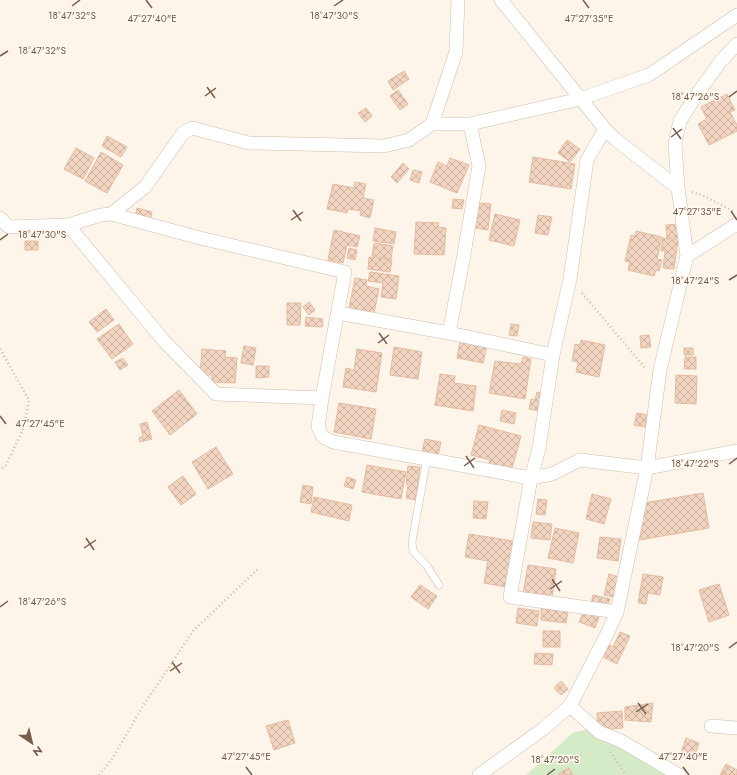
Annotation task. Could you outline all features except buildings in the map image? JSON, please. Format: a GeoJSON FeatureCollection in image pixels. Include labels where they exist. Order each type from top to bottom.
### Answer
{"type":"FeatureCollection","features":[{"type":"Feature","properties":{"kind":"street"},"geometry":{"type":"LineString","coordinates":[[432,124],[456,52],[458,0]]}},
{"type":"Feature","properties":{"kind":"street"},"geometry":{"type":"LineString","coordinates":[[501,0],[580,99],[615,139],[678,188]]}},
{"type":"Feature","properties":{"kind":"street"},"geometry":{"type":"LineString","coordinates":[[110,214],[145,187],[183,133],[192,128],[249,143],[384,146],[408,140],[432,124],[470,124],[580,99],[648,75],[737,15]]}},
{"type":"Feature","properties":{"kind":"street"},"geometry":{"type":"LineString","coordinates":[[479,775],[543,729],[570,706],[617,612],[647,468],[660,370],[687,256],[678,188],[675,143],[680,121],[720,61],[737,44]]}},
{"type":"Feature","properties":{"kind":"street"},"geometry":{"type":"LineString","coordinates":[[448,333],[464,260],[479,166],[470,124]]}},
{"type":"Feature","properties":{"kind":"street"},"geometry":{"type":"LineString","coordinates":[[605,128],[587,160],[570,279],[553,355],[539,448],[531,478],[510,597],[617,612]]}},
{"type":"Feature","properties":{"kind":"street"},"geometry":{"type":"LineString","coordinates":[[0,218],[9,227],[68,225],[101,215],[110,214],[208,240],[345,272],[318,427],[323,437],[332,442],[531,478],[552,474],[580,460],[647,468],[737,451]]}},
{"type":"Feature","properties":{"kind":"street"},"geometry":{"type":"LineString","coordinates":[[687,256],[737,224]]}},
{"type":"Feature","properties":{"kind":"street"},"geometry":{"type":"LineString","coordinates":[[68,225],[164,341],[216,394],[322,398]]}},
{"type":"Feature","properties":{"kind":"street"},"geometry":{"type":"LineString","coordinates":[[338,313],[448,333],[553,355]]}},
{"type":"Feature","properties":{"kind":"street"},"geometry":{"type":"LineString","coordinates":[[570,706],[599,732],[621,741],[679,775]]}},
{"type":"Feature","properties":{"kind":"street"},"geometry":{"type":"LineString","coordinates":[[711,726],[737,728]]}},
{"type":"Feature","properties":{"kind":"lane"},"geometry":{"type":"LineString","coordinates":[[427,458],[412,542],[413,551],[427,566],[439,585]]}},
{"type":"Feature","properties":{"kind":"path"},"geometry":{"type":"LineString","coordinates":[[678,188],[702,195],[737,213]]}},
{"type":"Feature","properties":{"kind":"path"},"geometry":{"type":"LineString","coordinates":[[570,279],[658,384]]}},
{"type":"Feature","properties":{"kind":"path"},"geometry":{"type":"LineString","coordinates":[[0,349],[29,400],[24,427],[6,465],[0,470]]}},
{"type":"Feature","properties":{"kind":"path"},"geometry":{"type":"LineString","coordinates":[[99,775],[112,759],[143,706],[193,631],[258,569]]}},
{"type":"Feature","properties":{"kind":"green space"},"geometry":{"type":"Polygon","coordinates":[[[592,729],[665,775],[526,775],[574,732],[592,729]]]}}]}
